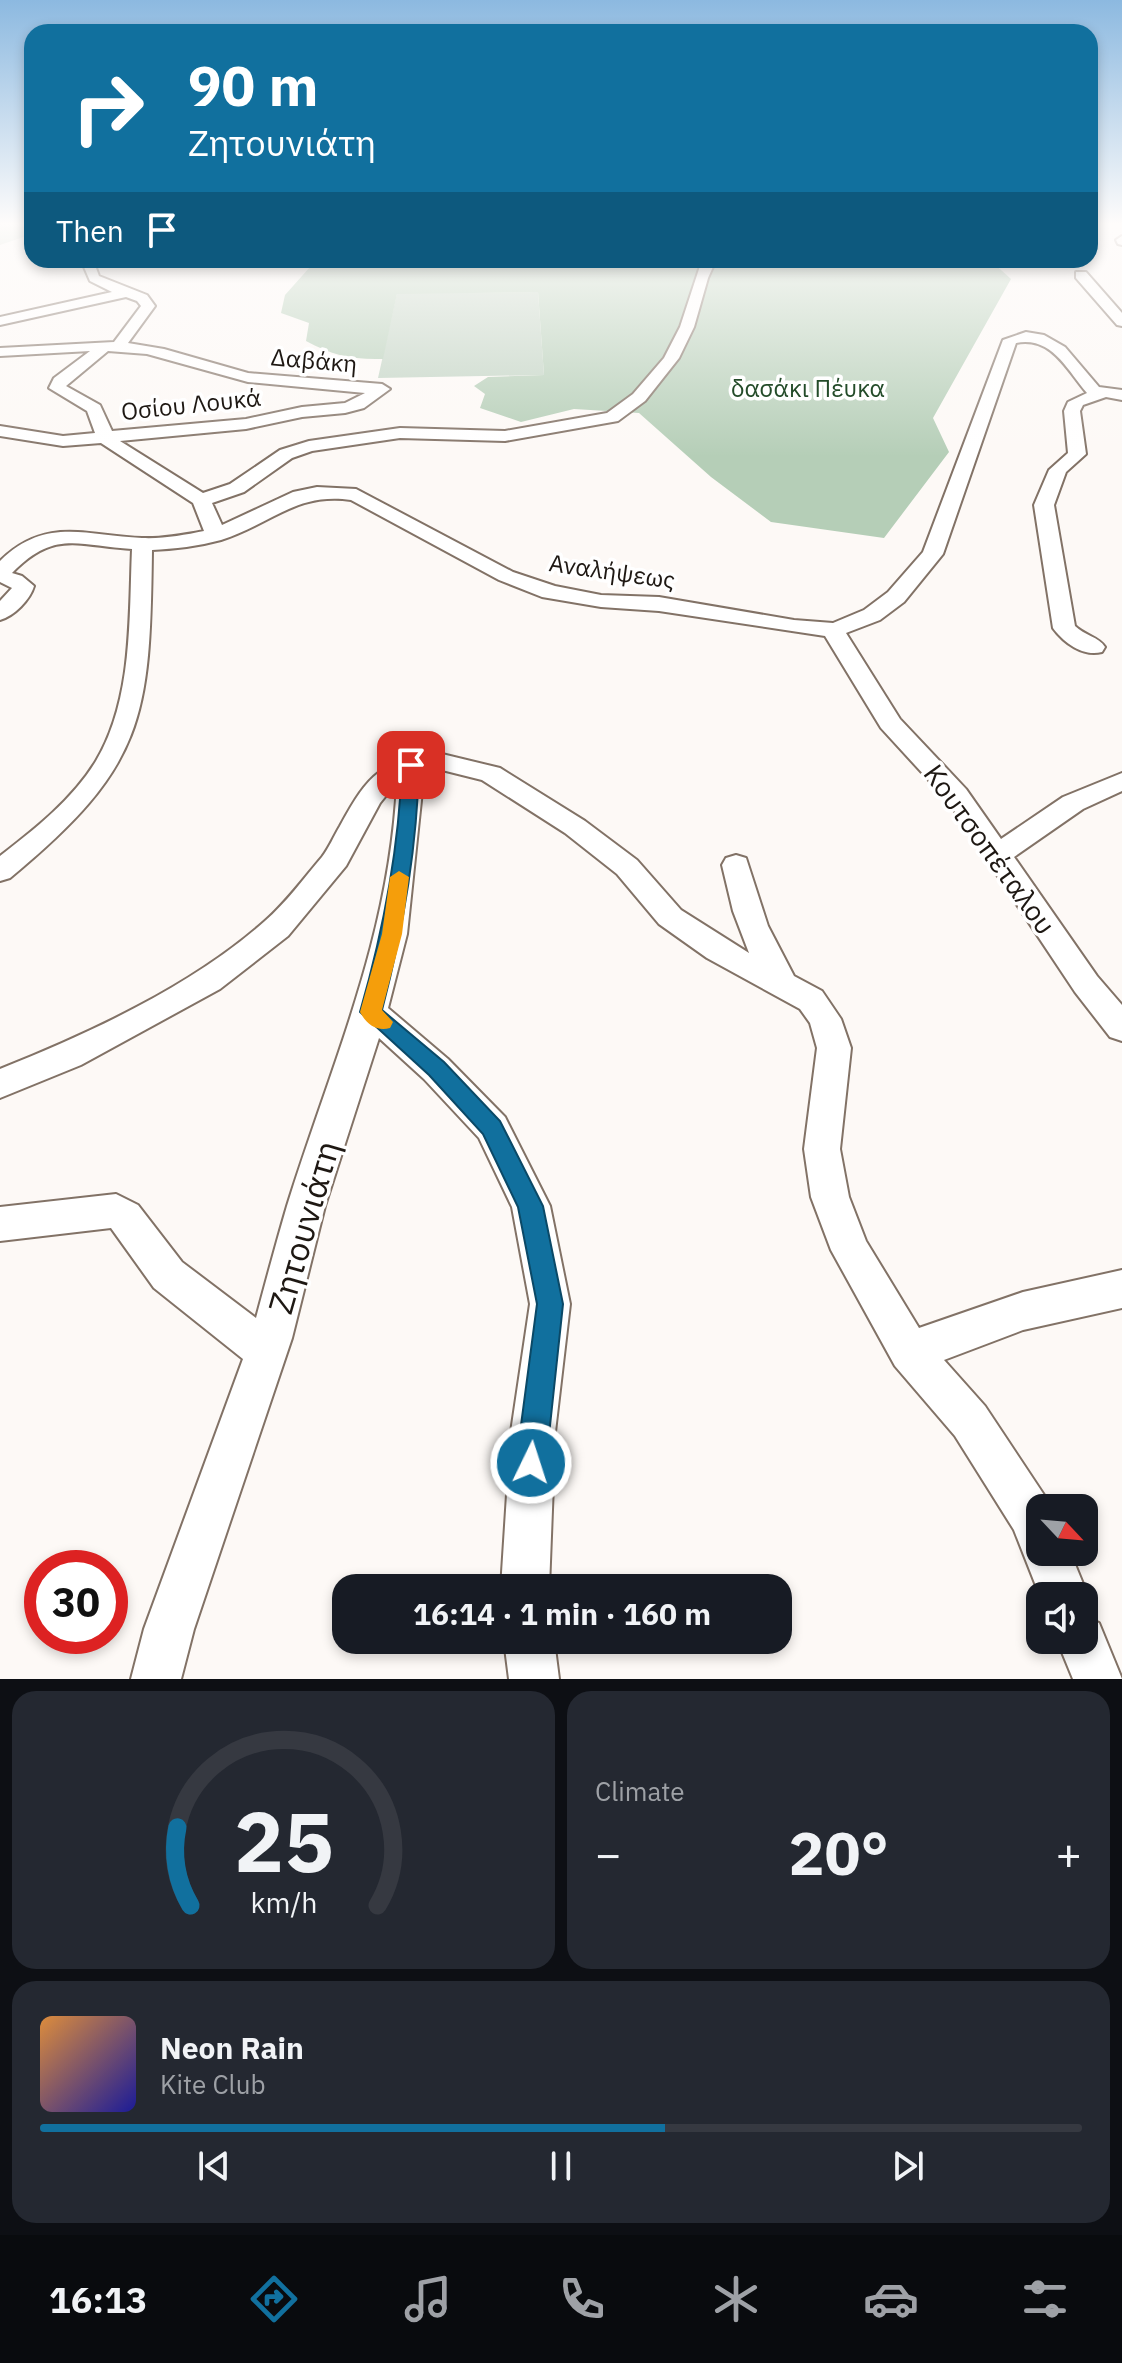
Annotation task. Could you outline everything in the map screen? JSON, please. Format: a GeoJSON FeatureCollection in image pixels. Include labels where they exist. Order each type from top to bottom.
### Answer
{"type":"FeatureCollection","features":[{"type":"Feature","properties":{"kind":"street"},"geometry":{"type":"LineString","coordinates":[[0,321],[94,300]]}},
{"type":"Feature","properties":{"kind":"street"},"geometry":{"type":"LineString","coordinates":[[144,300],[148,306],[144,315],[110,348],[60,381],[57,388],[94,408],[106,438],[201,500],[216,535]]}},
{"type":"Feature","properties":{"kind":"street"},"geometry":{"type":"LineString","coordinates":[[201,500],[237,488],[286,454],[309,446],[400,433],[505,436],[612,417],[628,409],[679,348],[696,300]]}},
{"type":"Feature","properties":{"kind":"street"},"geometry":{"type":"LineString","coordinates":[[1103,300],[1122,322]]}},
{"type":"Feature","properties":{"kind":"street","name":"Αναλήψεως"},"geometry":{"type":"LineString","coordinates":[[0,575],[30,547],[59,535],[142,544],[216,535],[304,493],[342,492],[356,495],[506,576],[550,592],[601,601],[659,604],[794,627],[833,630],[853,625],[896,597],[933,554],[1010,340],[1026,338],[1057,345],[1090,388],[1100,394]]}},
{"type":"Feature","properties":{"kind":"street"},"geometry":{"type":"LineString","coordinates":[[2,352],[110,348]]}},
{"type":"Feature","properties":{"kind":"street","name":"Δαβάκη"},"geometry":{"type":"LineString","coordinates":[[110,348],[154,351],[196,366],[274,382],[382,389]]}},
{"type":"Feature","properties":{"kind":"street","name":"Οσίου Λουκά"},"geometry":{"type":"LineString","coordinates":[[1,432],[63,441],[246,424],[302,412],[358,405],[382,389]]}},
{"type":"Feature","properties":{"kind":"street"},"geometry":{"type":"LineString","coordinates":[[1094,647],[1074,638],[1064,628],[1044,505],[1058,470],[1077,454],[1072,411],[1076,402],[1100,394],[1122,395]]}},
{"type":"Feature","properties":{"kind":"street"},"geometry":{"type":"LineString","coordinates":[[0,871],[62,818],[98,776],[119,741],[135,671],[143,606],[142,544]]}},
{"type":"Feature","properties":{"kind":"street"},"geometry":{"type":"LineString","coordinates":[[0,575],[23,586],[21,594],[0,613]]}},
{"type":"Feature","properties":{"kind":"street","name":"Κουτσοπέταλου"},"geometry":{"type":"LineString","coordinates":[[833,630],[890,723],[957,795],[1086,984],[1122,1028]]}},
{"type":"Feature","properties":{"kind":"street"},"geometry":{"type":"LineString","coordinates":[[0,1084],[69,1056],[220,972],[277,928],[336,859],[379,784],[390,774],[411,765],[442,762],[491,774],[575,827],[627,867],[670,917],[718,950],[811,1000],[825,1019],[834,1048],[822,1149],[830,1197],[850,1250],[910,1352],[970,1421],[1026,1508]]}},
{"type":"Feature","properties":{"kind":"street","name":"Ζητουνιάτη"},"geometry":{"type":"LineString","coordinates":[[156,1679],[169,1629],[266,1351],[306,1206],[371,1012],[392,934],[410,797],[411,765]]}},
{"type":"Feature","properties":{"kind":"street"},"geometry":{"type":"LineString","coordinates":[[999,854],[1073,803],[1122,781]]}},
{"type":"Feature","properties":{"kind":"street"},"geometry":{"type":"LineString","coordinates":[[736,865],[743,904],[753,931],[782,984]]}},
{"type":"Feature","properties":{"kind":"street"},"geometry":{"type":"LineString","coordinates":[[371,1012],[436,1069],[492,1128],[531,1206],[550,1304],[533,1432],[526,1574]]}},
{"type":"Feature","properties":{"kind":"street"},"geometry":{"type":"LineString","coordinates":[[0,1224],[116,1211],[125,1217],[168,1275],[266,1351]]}},
{"type":"Feature","properties":{"kind":"street"},"geometry":{"type":"LineString","coordinates":[[910,1352],[1023,1311],[1122,1289]]}},
{"type":"Feature","properties":{"kind":"street"},"geometry":{"type":"LineString","coordinates":[[531,1654],[534,1679]]}},
{"type":"Feature","properties":{"kind":"street"},"geometry":{"type":"LineString","coordinates":[[1088,1654],[1098,1679]]}},
{"type":"Feature","properties":{"kind":"green space","name":"δασάκι Πέυκα"},"geometry":{"type":"Polygon","coordinates":[[[284,300],[396,300],[383,359],[362,359],[316,346],[306,341],[309,323],[281,313],[284,300]]]}},
{"type":"Feature","properties":{"kind":"green space"},"geometry":{"type":"Polygon","coordinates":[[[395,300],[539,300],[544,375],[378,378],[395,300]]]}},
{"type":"Feature","properties":{"kind":"green space","name":"δασάκι Πέυκα"},"geometry":{"type":"Polygon","coordinates":[[[539,300],[999,300],[933,418],[949,452],[884,538],[771,522],[711,477],[639,413],[574,409],[521,422],[480,408],[485,394],[474,386],[488,377],[544,375],[539,300]]]}},
{"type":"Feature","properties":{"kind":"slow traffic"},"geometry":{"type":"LineString","coordinates":[[382,1022],[371,1012],[392,934],[399,877]]}},
{"type":"Feature","properties":{"kind":"route"},"geometry":{"type":"LineString","coordinates":[[411,765],[410,797],[392,934],[371,1012],[436,1069],[492,1128],[531,1206],[550,1304],[531,1463]]}}]}
